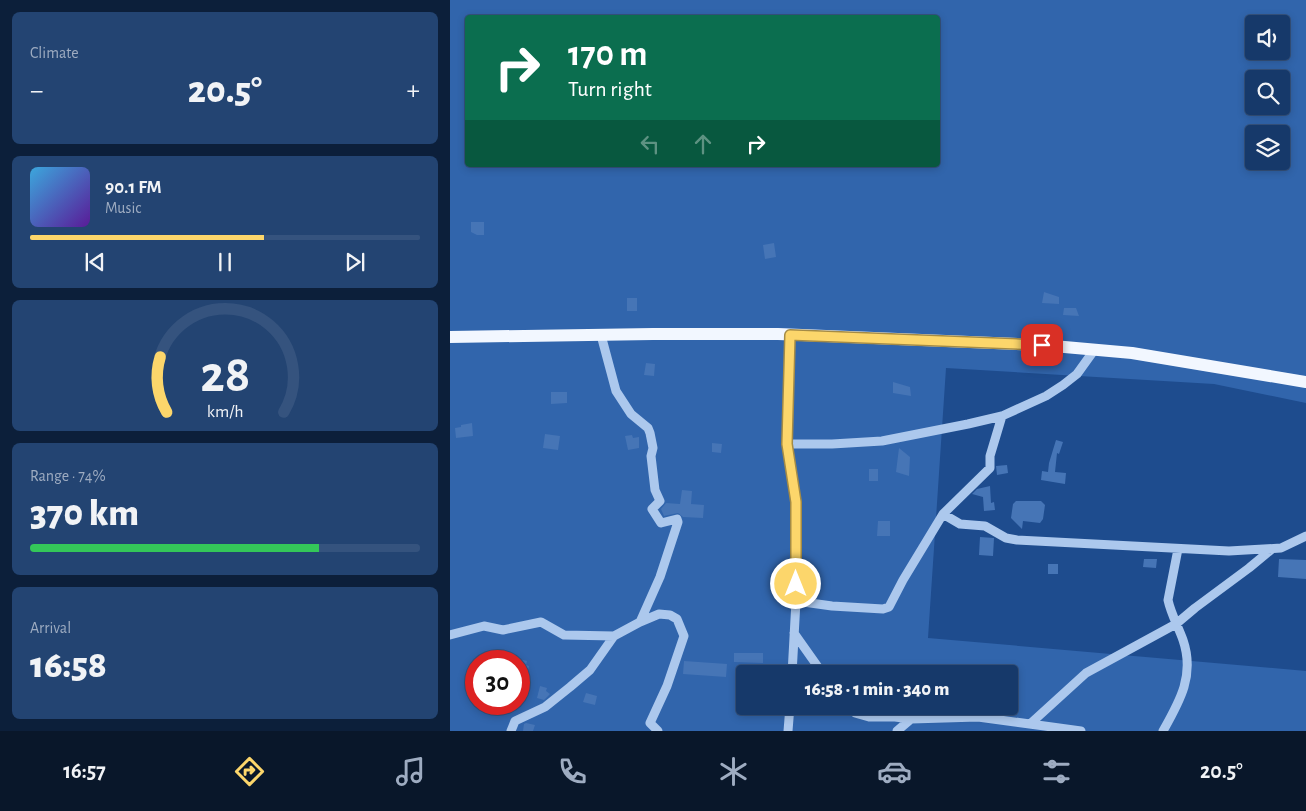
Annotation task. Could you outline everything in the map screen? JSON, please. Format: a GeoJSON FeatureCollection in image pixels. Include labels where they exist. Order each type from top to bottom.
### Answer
{"type":"FeatureCollection","features":[{"type":"Feature","properties":{"kind":"main road"},"geometry":{"type":"LineString","coordinates":[[450,337],[653,334],[790,335],[930,340],[1095,349],[1132,353],[1306,382]]}},
{"type":"Feature","properties":{"kind":"street"},"geometry":{"type":"LineString","coordinates":[[601,335],[616,391],[631,414],[650,433],[656,490],[660,501],[652,509],[662,523],[677,519],[678,522],[660,577],[640,622]]}},
{"type":"Feature","properties":{"kind":"street"},"geometry":{"type":"LineString","coordinates":[[790,335],[787,444],[796,502],[796,601],[792,665]]}},
{"type":"Feature","properties":{"kind":"street"},"geometry":{"type":"LineString","coordinates":[[787,444],[832,444],[882,440],[1002,416],[1046,396],[1062,385],[1077,374],[1095,349]]}},
{"type":"Feature","properties":{"kind":"street"},"geometry":{"type":"LineString","coordinates":[[796,601],[832,606],[886,609],[889,607],[943,514],[990,468],[990,456],[1002,416]]}},
{"type":"Feature","properties":{"kind":"street"},"geometry":{"type":"LineString","coordinates":[[943,514],[960,524],[985,526],[1011,539],[1229,551],[1286,547],[1306,536]]}},
{"type":"Feature","properties":{"kind":"street"},"geometry":{"type":"LineString","coordinates":[[1163,731],[1186,686],[1188,669],[1184,643],[1168,600],[1178,549]]}},
{"type":"Feature","properties":{"kind":"street"},"geometry":{"type":"LineString","coordinates":[[1030,724],[1091,670],[1176,624],[1272,549]]}},
{"type":"Feature","properties":{"kind":"street"},"geometry":{"type":"LineString","coordinates":[[511,731],[514,721],[545,706],[588,673],[614,636],[659,614],[670,616],[677,620],[684,636],[667,686],[650,723],[658,731]]}},
{"type":"Feature","properties":{"kind":"street"},"geometry":{"type":"LineString","coordinates":[[450,635],[484,626],[503,630],[541,622],[564,635],[614,636]]}},
{"type":"Feature","properties":{"kind":"street"},"geometry":{"type":"LineString","coordinates":[[794,633],[816,665]]}},
{"type":"Feature","properties":{"kind":"street"},"geometry":{"type":"LineString","coordinates":[[788,731],[789,715]]}},
{"type":"Feature","properties":{"kind":"street"},"geometry":{"type":"LineString","coordinates":[[859,715],[911,719],[978,717],[1081,731]]}},
{"type":"Feature","properties":{"kind":"street"},"geometry":{"type":"LineString","coordinates":[[897,731],[911,719]]}},
{"type":"Feature","properties":{"kind":"shaded area"},"geometry":{"type":"Polygon","coordinates":[[[450,0],[1306,0],[1306,403],[1214,384],[946,368],[928,638],[1306,671],[1306,731],[450,731],[450,0]]]}},
{"type":"Feature","properties":{"kind":"building"},"geometry":{"type":"Polygon","coordinates":[[[471,222],[484,222],[484,235],[477,235],[471,232],[471,222]]]}},
{"type":"Feature","properties":{"kind":"building"},"geometry":{"type":"Polygon","coordinates":[[[774,243],[776,257],[765,259],[763,245],[774,243]]]}},
{"type":"Feature","properties":{"kind":"building"},"geometry":{"type":"Polygon","coordinates":[[[1044,292],[1059,297],[1059,304],[1042,303],[1044,292]]]}},
{"type":"Feature","properties":{"kind":"building"},"geometry":{"type":"Polygon","coordinates":[[[627,298],[637,298],[637,311],[627,311],[627,298]]]}},
{"type":"Feature","properties":{"kind":"building"},"geometry":{"type":"Polygon","coordinates":[[[1064,308],[1076,308],[1079,316],[1063,315],[1064,308]]]}},
{"type":"Feature","properties":{"kind":"building"},"geometry":{"type":"Polygon","coordinates":[[[646,363],[655,364],[654,376],[644,375],[646,363]]]}},
{"type":"Feature","properties":{"kind":"building"},"geometry":{"type":"Polygon","coordinates":[[[893,382],[910,387],[911,396],[893,393],[893,382]]]}},
{"type":"Feature","properties":{"kind":"building"},"geometry":{"type":"Polygon","coordinates":[[[551,392],[567,392],[567,403],[551,404],[551,392]]]}},
{"type":"Feature","properties":{"kind":"building"},"geometry":{"type":"Polygon","coordinates":[[[472,423],[473,436],[456,438],[455,428],[472,423]]]}},
{"type":"Feature","properties":{"kind":"building"},"geometry":{"type":"Polygon","coordinates":[[[545,434],[560,436],[558,450],[543,448],[545,434]]]}},
{"type":"Feature","properties":{"kind":"building"},"geometry":{"type":"Polygon","coordinates":[[[632,435],[633,438],[639,437],[639,448],[628,450],[625,436],[632,435]]]}},
{"type":"Feature","properties":{"kind":"building"},"geometry":{"type":"Polygon","coordinates":[[[1056,440],[1063,442],[1059,454],[1057,453],[1055,472],[1066,473],[1065,484],[1041,480],[1042,471],[1048,472],[1056,440]]]}},
{"type":"Feature","properties":{"kind":"building"},"geometry":{"type":"Polygon","coordinates":[[[712,443],[722,444],[721,453],[712,452],[712,443]]]}},
{"type":"Feature","properties":{"kind":"building"},"geometry":{"type":"Polygon","coordinates":[[[899,448],[910,457],[909,476],[896,472],[899,448]]]}},
{"type":"Feature","properties":{"kind":"building"},"geometry":{"type":"Polygon","coordinates":[[[1007,465],[1008,473],[997,475],[996,466],[1007,465]]]}},
{"type":"Feature","properties":{"kind":"building"},"geometry":{"type":"Polygon","coordinates":[[[869,469],[878,469],[878,481],[869,481],[869,469]]]}},
{"type":"Feature","properties":{"kind":"building"},"geometry":{"type":"Polygon","coordinates":[[[990,486],[991,503],[994,502],[995,510],[984,511],[983,497],[972,494],[977,489],[990,486]]]}},
{"type":"Feature","properties":{"kind":"building"},"geometry":{"type":"Polygon","coordinates":[[[682,490],[692,491],[691,504],[704,505],[703,518],[683,517],[678,513],[664,516],[661,509],[666,503],[680,504],[682,490]]]}},
{"type":"Feature","properties":{"kind":"building"},"geometry":{"type":"Polygon","coordinates":[[[1016,501],[1041,501],[1045,505],[1043,519],[1040,523],[1023,521],[1022,529],[1011,518],[1013,504],[1016,501]]]}},
{"type":"Feature","properties":{"kind":"building"},"geometry":{"type":"Polygon","coordinates":[[[878,521],[890,521],[890,536],[877,536],[878,521]]]}},
{"type":"Feature","properties":{"kind":"building"},"geometry":{"type":"Polygon","coordinates":[[[980,537],[994,538],[993,556],[979,555],[980,537]]]}},
{"type":"Feature","properties":{"kind":"building"},"geometry":{"type":"Polygon","coordinates":[[[1144,559],[1157,559],[1156,568],[1143,567],[1144,559]]]}},
{"type":"Feature","properties":{"kind":"building"},"geometry":{"type":"Polygon","coordinates":[[[1279,559],[1306,560],[1306,579],[1278,577],[1279,559]]]}},
{"type":"Feature","properties":{"kind":"building"},"geometry":{"type":"Polygon","coordinates":[[[1048,564],[1058,564],[1058,574],[1048,574],[1048,564]]]}},
{"type":"Feature","properties":{"kind":"building"},"geometry":{"type":"Polygon","coordinates":[[[734,653],[763,653],[763,663],[734,662],[734,653]]]}},
{"type":"Feature","properties":{"kind":"building"},"geometry":{"type":"Polygon","coordinates":[[[684,661],[727,664],[726,677],[683,674],[684,661]]]}},
{"type":"Feature","properties":{"kind":"building"},"geometry":{"type":"Polygon","coordinates":[[[540,686],[547,688],[546,691],[550,694],[544,700],[537,698],[540,686]]]}},
{"type":"Feature","properties":{"kind":"building"},"geometry":{"type":"Polygon","coordinates":[[[586,693],[597,696],[595,705],[583,702],[586,693]]]}},
{"type":"Feature","properties":{"kind":"building"},"geometry":{"type":"Polygon","coordinates":[[[524,724],[535,725],[533,731],[523,731],[524,724]]]}},
{"type":"Feature","properties":{"kind":"route"},"geometry":{"type":"LineString","coordinates":[[796,584],[796,502],[787,444],[790,335],[1042,345]]}}]}
